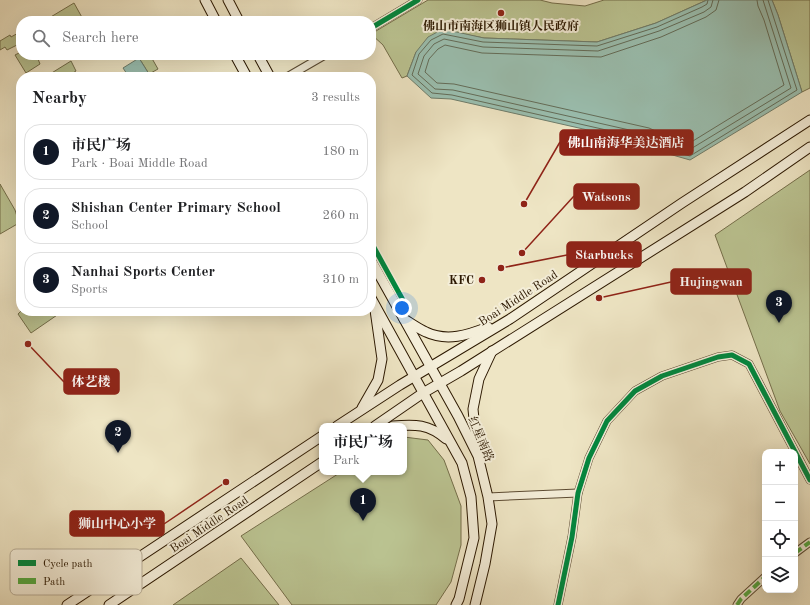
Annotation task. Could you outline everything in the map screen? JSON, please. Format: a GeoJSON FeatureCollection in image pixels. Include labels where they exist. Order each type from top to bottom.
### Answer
{"type":"FeatureCollection","features":[{"type":"Feature","properties":{"kind":"main road"},"geometry":{"type":"LineString","coordinates":[[205,0],[213,16]]}},
{"type":"Feature","properties":{"kind":"main road"},"geometry":{"type":"LineString","coordinates":[[228,0],[236,16]]}},
{"type":"Feature","properties":{"kind":"main road"},"geometry":{"type":"LineString","coordinates":[[238,60],[244,72]]}},
{"type":"Feature","properties":{"kind":"main road"},"geometry":{"type":"LineString","coordinates":[[261,60],[267,72]]}},
{"type":"Feature","properties":{"kind":"main road","name":"Boai Middle Road"},"geometry":{"type":"LineString","coordinates":[[342,423],[414,376],[510,319],[630,237],[810,120]]}},
{"type":"Feature","properties":{"kind":"main road"},"geometry":{"type":"LineString","coordinates":[[378,423],[423,393],[461,372],[745,192],[810,147]]}},
{"type":"Feature","properties":{"kind":"main road","name":"红星南路"},"geometry":{"type":"LineString","coordinates":[[376,269],[440,383],[478,456],[488,496],[492,524],[486,564],[476,605]]}},
{"type":"Feature","properties":{"kind":"main road"},"geometry":{"type":"LineString","coordinates":[[376,306],[462,464],[470,496],[474,538],[459,599],[456,605]]}},
{"type":"Feature","properties":{"kind":"main road"},"geometry":{"type":"LineString","coordinates":[[361,410],[378,380],[382,359],[375,316]]}},
{"type":"Feature","properties":{"kind":"main road"},"geometry":{"type":"LineString","coordinates":[[403,318],[428,333],[449,337],[467,335],[510,319]]}},
{"type":"Feature","properties":{"kind":"main road"},"geometry":{"type":"LineString","coordinates":[[478,456],[473,409],[479,379],[492,351]]}},
{"type":"Feature","properties":{"kind":"main road"},"geometry":{"type":"LineString","coordinates":[[407,425],[415,424],[438,432],[452,444]]}},
{"type":"Feature","properties":{"kind":"main road","name":"Boai Middle Road"},"geometry":{"type":"LineString","coordinates":[[142,555],[319,438]]}},
{"type":"Feature","properties":{"kind":"main road","name":"Boai Middle Road"},"geometry":{"type":"LineString","coordinates":[[142,583],[319,464]]}},
{"type":"Feature","properties":{"kind":"main road","name":"Boai Middle Road"},"geometry":{"type":"LineString","coordinates":[[67,605],[82,595]]}},
{"type":"Feature","properties":{"kind":"main road","name":"Boai Middle Road"},"geometry":{"type":"LineString","coordinates":[[109,605],[124,595]]}},
{"type":"Feature","properties":{"kind":"street"},"geometry":{"type":"LineString","coordinates":[[376,25],[418,0]]}},
{"type":"Feature","properties":{"kind":"street"},"geometry":{"type":"LineString","coordinates":[[295,72],[316,60]]}},
{"type":"Feature","properties":{"kind":"street"},"geometry":{"type":"LineString","coordinates":[[558,605],[572,537],[578,493],[589,458],[607,421],[634,391],[662,376],[718,357],[732,355],[749,364],[810,480]]}},
{"type":"Feature","properties":{"kind":"street"},"geometry":{"type":"LineString","coordinates":[[488,496],[578,493]]}},
{"type":"Feature","properties":{"kind":"street"},"geometry":{"type":"LineString","coordinates":[[798,551],[810,542]]}},
{"type":"Feature","properties":{"kind":"street"},"geometry":{"type":"LineString","coordinates":[[736,605],[762,580]]}},
{"type":"Feature","properties":{"kind":"green space"},"geometry":{"type":"Polygon","coordinates":[[[428,0],[540,0],[552,3],[585,6],[604,0],[707,0],[656,23],[597,42],[484,38],[443,30],[416,52],[407,76],[402,78],[383,45],[376,39],[376,31],[428,0]]]}},
{"type":"Feature","properties":{"kind":"green space"},"geometry":{"type":"Polygon","coordinates":[[[772,0],[810,0],[810,88],[802,92],[778,15],[772,0]]]}},
{"type":"Feature","properties":{"kind":"green space"},"geometry":{"type":"Polygon","coordinates":[[[74,3],[81,16],[52,16],[74,3]]]}},
{"type":"Feature","properties":{"kind":"green space"},"geometry":{"type":"Polygon","coordinates":[[[16,34],[16,46],[7,50],[5,47],[0,50],[0,41],[10,35],[11,37],[16,34]]]}},
{"type":"Feature","properties":{"kind":"green space"},"geometry":{"type":"Polygon","coordinates":[[[18,60],[38,60],[40,64],[25,72],[18,60]]]}},
{"type":"Feature","properties":{"kind":"green space"},"geometry":{"type":"Polygon","coordinates":[[[140,60],[153,60],[158,69],[153,72],[148,72],[140,60]]]}},
{"type":"Feature","properties":{"kind":"green space"},"geometry":{"type":"Polygon","coordinates":[[[71,61],[76,71],[74,72],[53,72],[71,61]]]}},
{"type":"Feature","properties":{"kind":"green space"},"geometry":{"type":"Polygon","coordinates":[[[810,170],[810,464],[780,411],[715,235],[810,170]]]}},
{"type":"Feature","properties":{"kind":"green space"},"geometry":{"type":"Polygon","coordinates":[[[0,184],[15,210],[16,225],[0,234],[0,184]]]}},
{"type":"Feature","properties":{"kind":"green space"},"geometry":{"type":"Polygon","coordinates":[[[19,316],[56,316],[31,333],[19,316]]]}},
{"type":"Feature","properties":{"kind":"green space"},"geometry":{"type":"Polygon","coordinates":[[[407,437],[428,440],[444,460],[461,506],[461,545],[451,582],[436,605],[292,605],[241,536],[336,475],[407,475],[407,437]]]}},
{"type":"Feature","properties":{"kind":"green space"},"geometry":{"type":"Polygon","coordinates":[[[241,558],[279,605],[173,605],[241,558]]]}},
{"type":"Feature","properties":{"kind":"water"},"geometry":{"type":"Polygon","coordinates":[[[707,0],[772,0],[802,92],[690,160],[669,154],[645,143],[451,99],[431,98],[407,76],[416,52],[428,37],[443,29],[484,38],[597,42],[656,23],[707,0]]]}},
{"type":"Feature","properties":{"kind":"water"},"geometry":{"type":"Polygon","coordinates":[[[136,60],[140,60],[148,72],[126,72],[123,68],[136,60]]]}},
{"type":"Feature","properties":{"kind":"marked path"},"geometry":{"type":"LineString","coordinates":[[798,551],[810,542]]}},
{"type":"Feature","properties":{"kind":"marked path"},"geometry":{"type":"LineString","coordinates":[[737,605],[741,599],[762,580]]}},
{"type":"Feature","properties":{"kind":"cycle path"},"geometry":{"type":"LineString","coordinates":[[376,25],[418,0]]}},
{"type":"Feature","properties":{"kind":"cycle path"},"geometry":{"type":"LineString","coordinates":[[376,251],[404,302]]}},
{"type":"Feature","properties":{"kind":"cycle path"},"geometry":{"type":"LineString","coordinates":[[558,605],[572,537],[578,493],[589,458],[607,421],[635,391],[662,376],[718,357],[732,355],[749,364],[810,480]]}},
{"type":"Feature","properties":{"kind":"place","name":"佛山市南海区狮山镇人民政府"},"geometry":{"type":"Point","coordinates":[501,13]}},
{"type":"Feature","properties":{"kind":"place","name":"佛山南海华美达酒店"},"geometry":{"type":"Point","coordinates":[524,204]}},
{"type":"Feature","properties":{"kind":"place","name":"Watsons"},"geometry":{"type":"Point","coordinates":[522,253]}},
{"type":"Feature","properties":{"kind":"place","name":"Starbucks"},"geometry":{"type":"Point","coordinates":[501,268]}},
{"type":"Feature","properties":{"kind":"place","name":"KFC"},"geometry":{"type":"Point","coordinates":[482,280]}},
{"type":"Feature","properties":{"kind":"place","name":"Hujingwan"},"geometry":{"type":"Point","coordinates":[599,298]}},
{"type":"Feature","properties":{"kind":"place","name":"Nanhai Sports Center"},"geometry":{"type":"Point","coordinates":[779,323]}},
{"type":"Feature","properties":{"kind":"place","name":"体艺楼"},"geometry":{"type":"Point","coordinates":[28,344]}},
{"type":"Feature","properties":{"kind":"place","name":"Shishan Center Primary School"},"geometry":{"type":"Point","coordinates":[118,453]}},
{"type":"Feature","properties":{"kind":"place","name":"狮山中心小学"},"geometry":{"type":"Point","coordinates":[226,482]}},
{"type":"Feature","properties":{"kind":"place","name":"市民广场"},"geometry":{"type":"Point","coordinates":[363,521]}}]}
